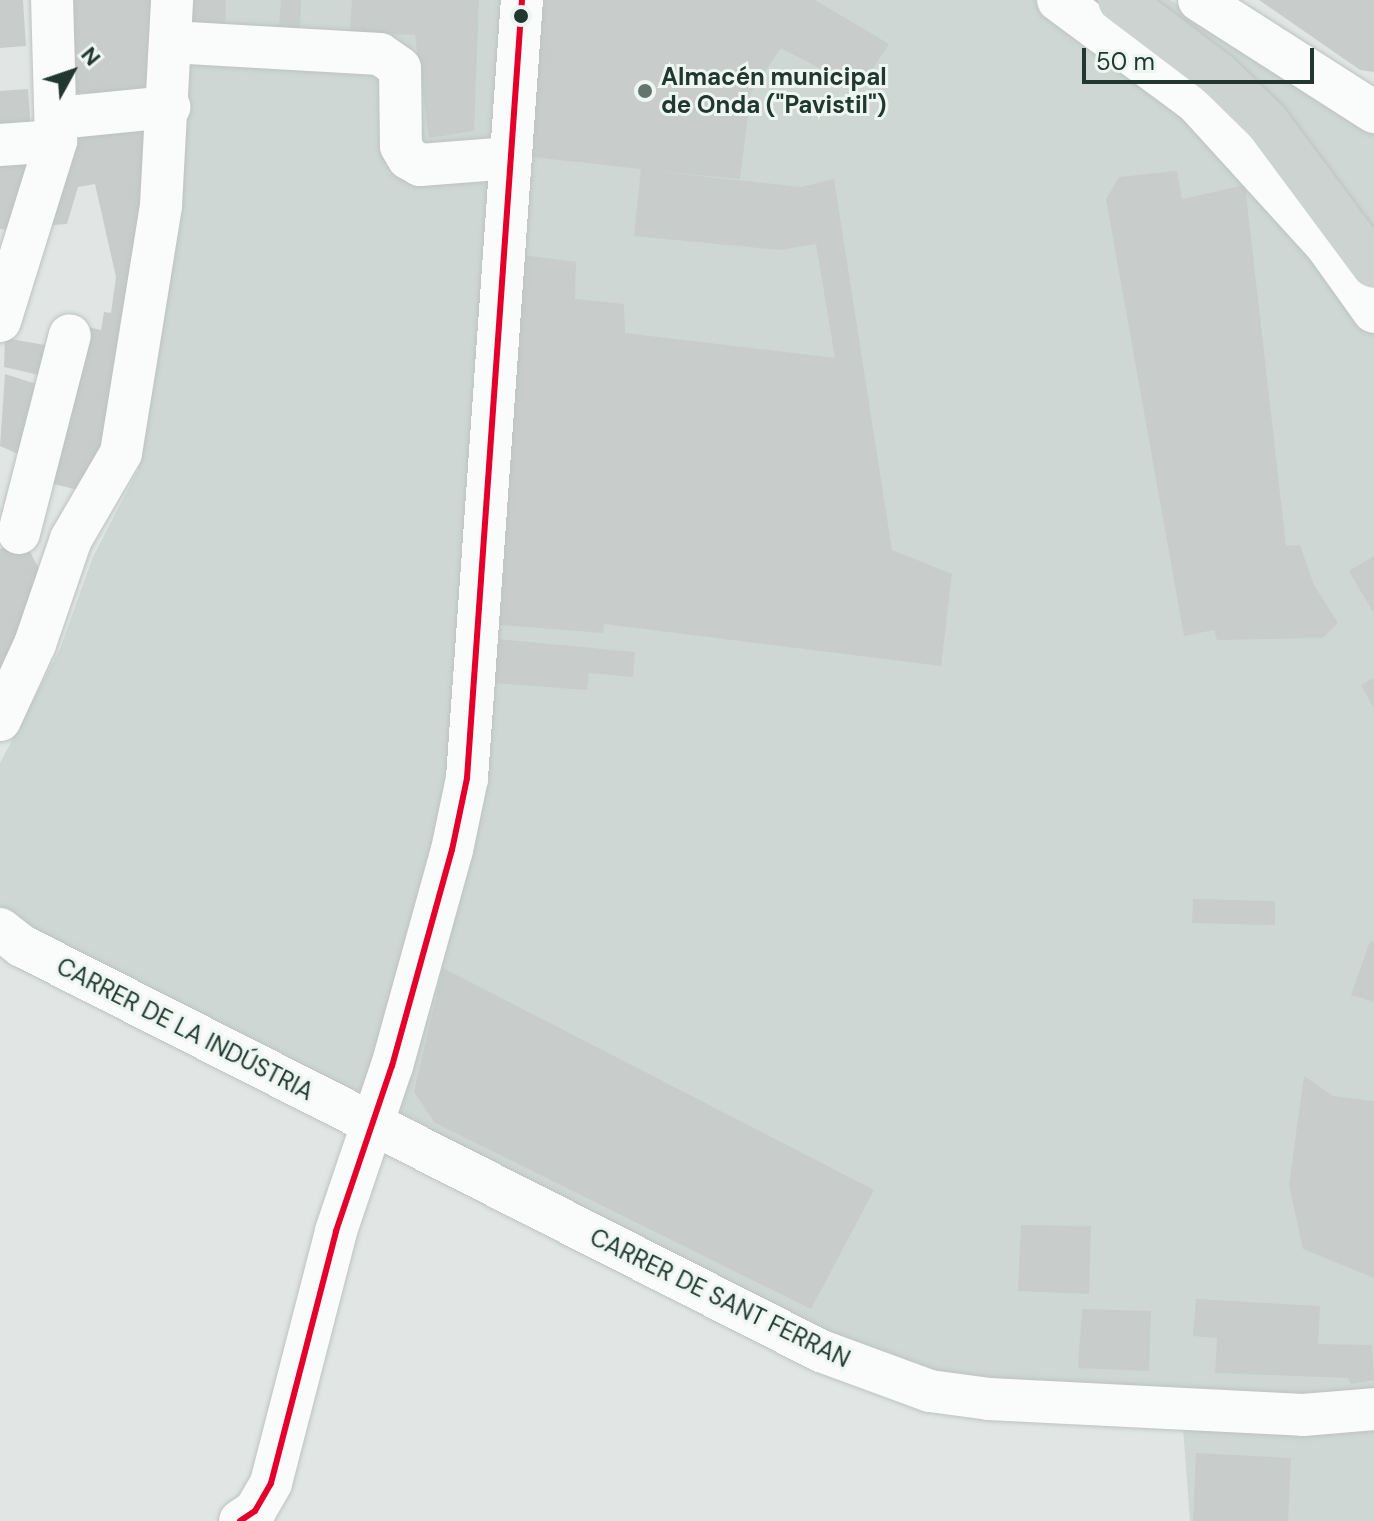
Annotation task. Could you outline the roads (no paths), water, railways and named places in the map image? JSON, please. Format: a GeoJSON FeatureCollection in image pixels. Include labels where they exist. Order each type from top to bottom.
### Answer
{"type":"FeatureCollection","features":[{"type":"Feature","properties":{"kind":"main road"},"geometry":{"type":"LineString","coordinates":[[1120,0],[1218,74],[1267,122],[1374,266]]}},
{"type":"Feature","properties":{"kind":"street"},"geometry":{"type":"LineString","coordinates":[[0,321],[27,239],[57,130],[52,0]]}},
{"type":"Feature","properties":{"kind":"street"},"geometry":{"type":"LineString","coordinates":[[0,720],[35,644],[71,539],[121,453],[161,205],[169,107],[172,0]]}},
{"type":"Feature","properties":{"kind":"street"},"geometry":{"type":"LineString","coordinates":[[240,1521],[255,1511],[271,1483],[336,1231],[374,1125],[467,778],[522,0]]}},
{"type":"Feature","properties":{"kind":"street"},"geometry":{"type":"LineString","coordinates":[[1058,0],[1196,102],[1326,245],[1374,312]]}},
{"type":"Feature","properties":{"kind":"street"},"geometry":{"type":"LineString","coordinates":[[1199,0],[1373,111]]}},
{"type":"Feature","properties":{"kind":"street"},"geometry":{"type":"LineString","coordinates":[[171,42],[380,54],[400,68],[401,146],[408,158],[420,165],[511,158]]}},
{"type":"Feature","properties":{"kind":"street"},"geometry":{"type":"LineString","coordinates":[[0,145],[169,107]]}},
{"type":"Feature","properties":{"kind":"street"},"geometry":{"type":"LineString","coordinates":[[70,335],[10,534],[71,539]]}},
{"type":"Feature","properties":{"kind":"street","name":"CARRER DE LA INDÚSTRIA"},"geometry":{"type":"LineString","coordinates":[[0,929],[22,946],[374,1125]]}},
{"type":"Feature","properties":{"kind":"street","name":"CARRER DE SANT FERRAN"},"geometry":{"type":"LineString","coordinates":[[374,1125],[821,1351],[930,1391],[989,1399],[1303,1415],[1374,1409]]}},
{"type":"Feature","properties":{"kind":"place","name":"Almacén municipal de Onda (\"Pavistil\")"},"geometry":{"type":"Point","coordinates":[645,91]}}]}
